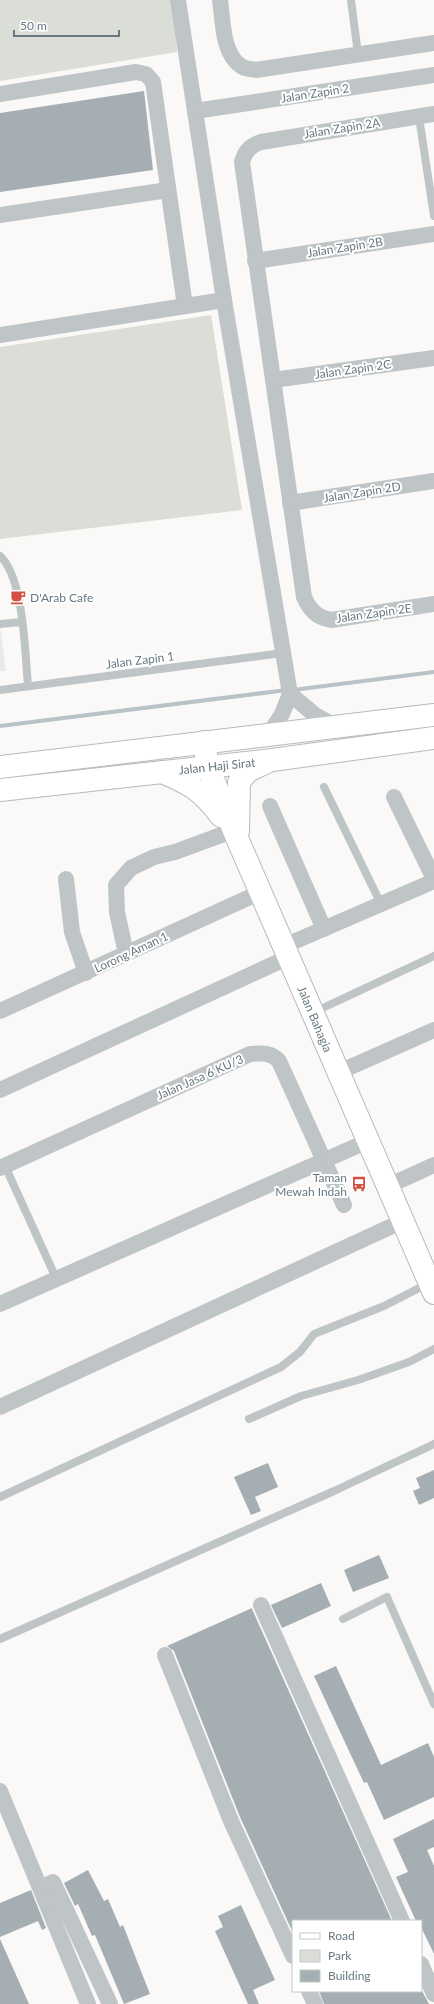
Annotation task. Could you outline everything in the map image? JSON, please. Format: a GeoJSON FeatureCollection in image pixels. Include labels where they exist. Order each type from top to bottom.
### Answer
{"type":"FeatureCollection","features":[{"type":"Feature","properties":{"kind":"main road","name":"Jalan Haji Sirat"},"geometry":{"type":"LineString","coordinates":[[0,767],[434,715]]}},
{"type":"Feature","properties":{"kind":"main road","name":"Jalan Haji Sirat"},"geometry":{"type":"LineString","coordinates":[[0,790],[160,771],[272,760],[434,738]]}},
{"type":"Feature","properties":{"kind":"main road","name":"Jalan Bahagia"},"geometry":{"type":"LineString","coordinates":[[204,742],[208,767],[235,835],[433,1290]]}},
{"type":"Feature","properties":{"kind":"main road"},"geometry":{"type":"LineString","coordinates":[[235,835],[239,782],[248,771],[272,760]]}},
{"type":"Feature","properties":{"kind":"main road"},"geometry":{"type":"LineString","coordinates":[[160,771],[192,785],[207,797],[235,835]]}},
{"type":"Feature","properties":{"kind":"street"},"geometry":{"type":"LineString","coordinates":[[178,0],[224,300],[290,694],[282,714],[269,734]]}},
{"type":"Feature","properties":{"kind":"street"},"geometry":{"type":"LineString","coordinates":[[220,0],[227,46],[232,59],[242,67],[256,70],[434,43]]}},
{"type":"Feature","properties":{"kind":"street"},"geometry":{"type":"LineString","coordinates":[[0,94],[136,72],[146,74],[153,82],[185,306]]}},
{"type":"Feature","properties":{"kind":"street","name":"Jalan Zapin 2"},"geometry":{"type":"LineString","coordinates":[[195,111],[434,75]]}},
{"type":"Feature","properties":{"kind":"street","name":"Jalan Zapin 2A"},"geometry":{"type":"LineString","coordinates":[[255,261],[242,162],[244,153],[252,146],[274,138],[427,116]]}},
{"type":"Feature","properties":{"kind":"street"},"geometry":{"type":"LineString","coordinates":[[0,215],[168,190]]}},
{"type":"Feature","properties":{"kind":"street","name":"Jalan Zapin 2B"},"geometry":{"type":"LineString","coordinates":[[255,261],[434,234]]}},
{"type":"Feature","properties":{"kind":"street"},"geometry":{"type":"LineString","coordinates":[[255,261],[290,502]]}},
{"type":"Feature","properties":{"kind":"street"},"geometry":{"type":"LineString","coordinates":[[0,336],[224,300]]}},
{"type":"Feature","properties":{"kind":"street","name":"Jalan Zapin 2C"},"geometry":{"type":"LineString","coordinates":[[273,380],[434,358]]}},
{"type":"Feature","properties":{"kind":"street","name":"Jalan Zapin 2D"},"geometry":{"type":"LineString","coordinates":[[290,502],[434,481]]}},
{"type":"Feature","properties":{"kind":"street","name":"Jalan Zapin 2E"},"geometry":{"type":"LineString","coordinates":[[290,502],[304,597],[308,607],[314,614],[331,620],[434,604]]}},
{"type":"Feature","properties":{"kind":"street"},"geometry":{"type":"LineString","coordinates":[[290,694],[310,712],[335,726]]}},
{"type":"Feature","properties":{"kind":"street"},"geometry":{"type":"LineString","coordinates":[[0,1090],[286,952],[324,929],[434,880],[394,797]]}},
{"type":"Feature","properties":{"kind":"street"},"geometry":{"type":"LineString","coordinates":[[270,806],[324,929]]}},
{"type":"Feature","properties":{"kind":"street"},"geometry":{"type":"LineString","coordinates":[[126,954],[117,912],[116,885],[131,868],[154,857],[235,835]]}},
{"type":"Feature","properties":{"kind":"street"},"geometry":{"type":"LineString","coordinates":[[66,879],[72,932],[86,973]]}},
{"type":"Feature","properties":{"kind":"street","name":"Lorong Aman 1"},"geometry":{"type":"LineString","coordinates":[[0,1011],[261,892]]}},
{"type":"Feature","properties":{"kind":"street"},"geometry":{"type":"LineString","coordinates":[[339,1072],[434,1030]]}},
{"type":"Feature","properties":{"kind":"street","name":"Jalan Jasa 6 KU/3"},"geometry":{"type":"LineString","coordinates":[[3,1167],[250,1054],[262,1053],[274,1055],[279,1062],[344,1205]]}},
{"type":"Feature","properties":{"kind":"street"},"geometry":{"type":"LineString","coordinates":[[0,1304],[368,1141]]}},
{"type":"Feature","properties":{"kind":"street"},"geometry":{"type":"LineString","coordinates":[[388,1186],[434,1165]]}},
{"type":"Feature","properties":{"kind":"street"},"geometry":{"type":"LineString","coordinates":[[0,1408],[163,1330],[403,1221]]}},
{"type":"Feature","properties":{"kind":"street"},"geometry":{"type":"LineString","coordinates":[[261,1605],[402,1920]]}},
{"type":"Feature","properties":{"kind":"street"},"geometry":{"type":"LineString","coordinates":[[165,1655],[231,1821],[292,1954]]}},
{"type":"Feature","properties":{"kind":"street"},"geometry":{"type":"LineString","coordinates":[[0,1791],[88,2004]]}},
{"type":"Feature","properties":{"kind":"street"},"geometry":{"type":"LineString","coordinates":[[41,1888],[53,1882],[110,2004]]}},
{"type":"Feature","properties":{"kind":"street"},"geometry":{"type":"LineString","coordinates":[[422,1966],[434,1994]]}},
{"type":"Feature","properties":{"kind":"lane"},"geometry":{"type":"LineString","coordinates":[[351,0],[358,54]]}},
{"type":"Feature","properties":{"kind":"lane"},"geometry":{"type":"LineString","coordinates":[[427,116],[434,216]]}},
{"type":"Feature","properties":{"kind":"lane"},"geometry":{"type":"LineString","coordinates":[[0,556],[8,563],[14,578],[22,622],[28,686]]}},
{"type":"Feature","properties":{"kind":"lane"},"geometry":{"type":"LineString","coordinates":[[0,624],[22,622]]}},
{"type":"Feature","properties":{"kind":"lane","name":"Jalan Zapin 1"},"geometry":{"type":"LineString","coordinates":[[0,690],[283,653]]}},
{"type":"Feature","properties":{"kind":"lane"},"geometry":{"type":"LineString","coordinates":[[324,787],[381,904]]}},
{"type":"Feature","properties":{"kind":"lane"},"geometry":{"type":"LineString","coordinates":[[313,1013],[434,956]]}},
{"type":"Feature","properties":{"kind":"lane"},"geometry":{"type":"LineString","coordinates":[[3,1167],[56,1278]]}},
{"type":"Feature","properties":{"kind":"lane"},"geometry":{"type":"LineString","coordinates":[[0,1497],[281,1367],[300,1352],[314,1334],[384,1306],[433,1290]]}},
{"type":"Feature","properties":{"kind":"lane"},"geometry":{"type":"LineString","coordinates":[[249,1420],[301,1396],[358,1380],[409,1362],[434,1349]]}},
{"type":"Feature","properties":{"kind":"lane"},"geometry":{"type":"LineString","coordinates":[[0,1639],[327,1495],[434,1444]]}},
{"type":"Feature","properties":{"kind":"lane"},"geometry":{"type":"LineString","coordinates":[[343,1618],[387,1597],[434,1704]]}},
{"type":"Feature","properties":{"kind":"shaded area"},"geometry":{"type":"Polygon","coordinates":[[[0,626],[6,671],[0,671],[0,626]]]}},
{"type":"Feature","properties":{"kind":"green space"},"geometry":{"type":"Polygon","coordinates":[[[0,0],[172,0],[174,6],[177,52],[0,81],[0,0]]]}},
{"type":"Feature","properties":{"kind":"green space"},"geometry":{"type":"Polygon","coordinates":[[[211,315],[242,510],[0,539],[0,347],[211,315]]]}},
{"type":"Feature","properties":{"kind":"building"},"geometry":{"type":"Polygon","coordinates":[[[144,91],[153,170],[0,192],[0,113],[144,91]]]}},
{"type":"Feature","properties":{"kind":"building"},"geometry":{"type":"Polygon","coordinates":[[[268,1463],[278,1487],[255,1497],[261,1511],[251,1515],[234,1477],[268,1463]]]}},
{"type":"Feature","properties":{"kind":"building"},"geometry":{"type":"Polygon","coordinates":[[[434,1470],[434,1498],[419,1505],[413,1491],[420,1488],[416,1478],[434,1470]]]}},
{"type":"Feature","properties":{"kind":"building"},"geometry":{"type":"Polygon","coordinates":[[[379,1555],[389,1578],[353,1592],[344,1570],[379,1555]]]}},
{"type":"Feature","properties":{"kind":"building"},"geometry":{"type":"Polygon","coordinates":[[[321,1583],[331,1606],[282,1628],[271,1605],[321,1583]]]}},
{"type":"Feature","properties":{"kind":"building"},"geometry":{"type":"Polygon","coordinates":[[[252,1608],[392,1920],[292,1920],[292,1931],[240,1817],[174,1651],[167,1646],[252,1608]]]}},
{"type":"Feature","properties":{"kind":"building"},"geometry":{"type":"Polygon","coordinates":[[[336,1666],[381,1765],[428,1743],[434,1757],[434,1797],[384,1820],[367,1782],[364,1783],[314,1676],[336,1666]]]}},
{"type":"Feature","properties":{"kind":"building"},"geometry":{"type":"Polygon","coordinates":[[[434,1819],[434,1847],[427,1850],[434,1866],[434,1954],[422,1929],[422,1920],[416,1920],[396,1877],[408,1872],[393,1839],[434,1819]]]}},
{"type":"Feature","properties":{"kind":"building"},"geometry":{"type":"Polygon","coordinates":[[[88,1870],[104,1901],[108,1899],[120,1927],[123,1925],[150,1994],[124,2004],[95,1935],[92,1936],[78,1904],[75,1906],[64,1883],[88,1870]]]}},
{"type":"Feature","properties":{"kind":"building"},"geometry":{"type":"Polygon","coordinates":[[[31,1890],[46,1928],[42,1930],[38,1921],[0,1937],[0,1903],[31,1890]]]}},
{"type":"Feature","properties":{"kind":"building"},"geometry":{"type":"Polygon","coordinates":[[[241,1905],[275,1980],[253,1990],[259,2004],[248,2004],[215,1931],[223,1927],[218,1916],[241,1905]]]}},
{"type":"Feature","properties":{"kind":"building"},"geometry":{"type":"Polygon","coordinates":[[[0,1939],[29,2004],[0,2004],[0,1939]]]}},
{"type":"Feature","properties":{"kind":"building"},"geometry":{"type":"Polygon","coordinates":[[[422,1991],[429,2004],[324,2004],[319,1992],[422,1991]]]}},
{"type":"Feature","properties":{"kind":"waterway"},"geometry":{"type":"LineString","coordinates":[[293,690],[434,672]]}},
{"type":"Feature","properties":{"kind":"waterway"},"geometry":{"type":"LineString","coordinates":[[0,726],[287,690]]}},
{"type":"Feature","properties":{"kind":"place","name":"D'Arab Cafe"},"geometry":{"type":"Point","coordinates":[18,597]}},
{"type":"Feature","properties":{"kind":"place","name":"Taman Mewah Indah"},"geometry":{"type":"Point","coordinates":[359,1184]}}]}
